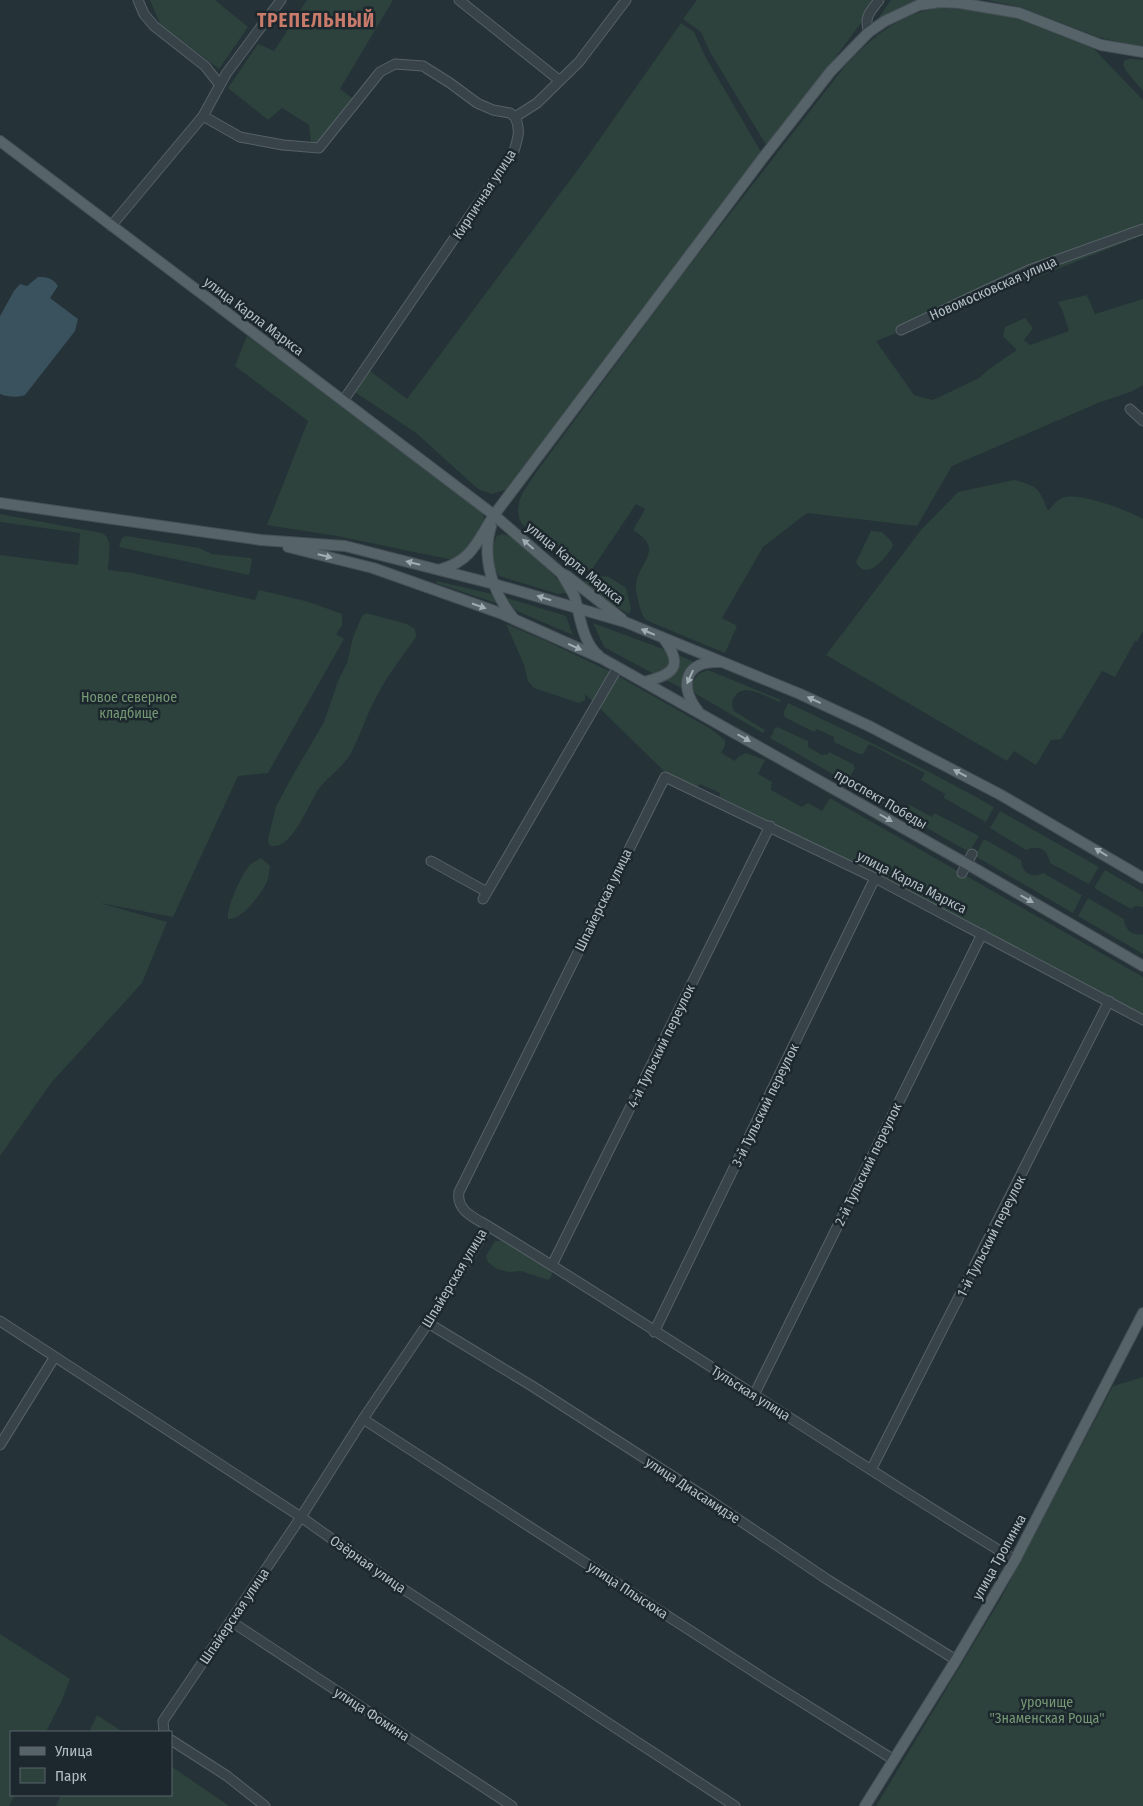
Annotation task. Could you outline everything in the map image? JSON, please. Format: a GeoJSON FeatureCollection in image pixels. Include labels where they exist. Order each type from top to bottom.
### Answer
{"type":"FeatureCollection","features":[{"type":"Feature","properties":{"kind":"main road"},"geometry":{"type":"LineString","coordinates":[[439,569],[452,566],[464,560],[474,549],[494,515],[762,159],[831,71],[869,32],[885,21],[919,5],[940,2],[960,3],[1019,13],[1101,44],[1143,52]]}},
{"type":"Feature","properties":{"kind":"main road","name":"улица Карла Маркса"},"geometry":{"type":"LineString","coordinates":[[0,141],[494,515],[561,573],[587,591],[625,622]]}},
{"type":"Feature","properties":{"kind":"main road","name":"улица Карла Маркса"},"geometry":{"type":"LineString","coordinates":[[0,503],[260,540],[345,546],[439,569],[625,622]]}},
{"type":"Feature","properties":{"kind":"main road"},"geometry":{"type":"LineString","coordinates":[[494,515],[486,547],[489,571],[504,605],[515,620]]}},
{"type":"Feature","properties":{"kind":"main road","name":"проспект Победы"},"geometry":{"type":"LineString","coordinates":[[260,540],[373,568],[515,620],[603,659],[965,869],[1143,966]]}},
{"type":"Feature","properties":{"kind":"main road"},"geometry":{"type":"LineString","coordinates":[[561,573],[574,598],[591,647],[603,659]]}},
{"type":"Feature","properties":{"kind":"main road"},"geometry":{"type":"LineString","coordinates":[[625,622],[800,694],[869,726],[1001,795],[1143,878]]}},
{"type":"Feature","properties":{"kind":"main road"},"geometry":{"type":"LineString","coordinates":[[644,682],[667,675],[674,666],[674,656],[664,639]]}},
{"type":"Feature","properties":{"kind":"main road"},"geometry":{"type":"LineString","coordinates":[[702,715],[694,706],[686,689],[686,681],[689,674],[700,664],[712,662],[726,663]]}},
{"type":"Feature","properties":{"kind":"main road","name":"улица Тропинка"},"geometry":{"type":"LineString","coordinates":[[865,1806],[956,1660],[1015,1560],[1143,1314]]}},
{"type":"Feature","properties":{"kind":"street"},"geometry":{"type":"LineString","coordinates":[[138,0],[144,14],[154,26],[206,66],[220,85]]}},
{"type":"Feature","properties":{"kind":"street"},"geometry":{"type":"LineString","coordinates":[[112,226],[203,116],[226,74],[281,0]]}},
{"type":"Feature","properties":{"kind":"street"},"geometry":{"type":"LineString","coordinates":[[459,0],[559,80]]}},
{"type":"Feature","properties":{"kind":"street"},"geometry":{"type":"LineString","coordinates":[[203,116],[240,137],[282,145],[319,148],[380,72],[395,64],[423,66],[477,103],[493,110],[510,113],[515,117],[537,103],[579,62],[626,0]]}},
{"type":"Feature","properties":{"kind":"street"},"geometry":{"type":"LineString","coordinates":[[869,32],[866,24],[868,14],[879,0]]}},
{"type":"Feature","properties":{"kind":"street","name":"Кирпичная улица"},"geometry":{"type":"LineString","coordinates":[[343,401],[514,151],[519,135],[519,125],[515,117]]}},
{"type":"Feature","properties":{"kind":"street","name":"Новомосковская улица"},"geometry":{"type":"LineString","coordinates":[[901,330],[1029,270],[1143,229]]}},
{"type":"Feature","properties":{"kind":"street"},"geometry":{"type":"LineString","coordinates":[[1130,409],[1143,420]]}},
{"type":"Feature","properties":{"kind":"street"},"geometry":{"type":"LineString","coordinates":[[431,861],[485,896],[618,667]]}},
{"type":"Feature","properties":{"kind":"street","name":"улица Карла Маркса"},"geometry":{"type":"LineString","coordinates":[[664,777],[770,826],[875,878],[1143,1020]]}},
{"type":"Feature","properties":{"kind":"street","name":"Шпайерская улица"},"geometry":{"type":"LineString","coordinates":[[164,1731],[163,1721],[232,1622],[301,1517],[363,1419],[428,1323],[488,1226],[465,1212],[460,1206],[459,1192],[664,777]]}},
{"type":"Feature","properties":{"kind":"street","name":"4-й Тульский переулок"},"geometry":{"type":"LineString","coordinates":[[552,1265],[770,826]]}},
{"type":"Feature","properties":{"kind":"street"},"geometry":{"type":"LineString","coordinates":[[965,869],[972,854]]}},
{"type":"Feature","properties":{"kind":"street","name":"3-й Тульский переулок"},"geometry":{"type":"LineString","coordinates":[[654,1332],[875,878]]}},
{"type":"Feature","properties":{"kind":"street","name":"2-й Тульский переулок"},"geometry":{"type":"LineString","coordinates":[[754,1395],[982,934]]}},
{"type":"Feature","properties":{"kind":"street","name":"1-й Тульский переулок"},"geometry":{"type":"LineString","coordinates":[[871,1470],[1109,1001]]}},
{"type":"Feature","properties":{"kind":"street","name":"Тульская улица"},"geometry":{"type":"LineString","coordinates":[[488,1226],[1015,1560]]}},
{"type":"Feature","properties":{"kind":"street","name":"Озёрная улица"},"geometry":{"type":"LineString","coordinates":[[0,1321],[54,1358],[301,1517],[394,1583],[735,1806]]}},
{"type":"Feature","properties":{"kind":"street","name":"улица Диасамидзе"},"geometry":{"type":"LineString","coordinates":[[428,1323],[532,1386],[705,1497],[828,1580],[956,1660]]}},
{"type":"Feature","properties":{"kind":"street"},"geometry":{"type":"LineString","coordinates":[[0,1445],[54,1358]]}},
{"type":"Feature","properties":{"kind":"street","name":"улица Плысюка"},"geometry":{"type":"LineString","coordinates":[[363,1419],[757,1674],[894,1760]]}},
{"type":"Feature","properties":{"kind":"street","name":"улица Фомина"},"geometry":{"type":"LineString","coordinates":[[232,1622],[512,1806]]}},
{"type":"Feature","properties":{"kind":"street"},"geometry":{"type":"LineString","coordinates":[[172,1741],[227,1776],[265,1806]]}},
{"type":"Feature","properties":{"kind":"green space"},"geometry":{"type":"Polygon","coordinates":[[[150,0],[215,0],[248,27],[219,69],[160,24],[150,0]]]}},
{"type":"Feature","properties":{"kind":"green space"},"geometry":{"type":"Polygon","coordinates":[[[307,0],[393,0],[340,89],[352,98],[320,142],[311,142],[309,125],[282,108],[268,120],[228,88],[258,44],[274,51],[307,0]]]}},
{"type":"Feature","properties":{"kind":"green space"},"geometry":{"type":"Polygon","coordinates":[[[697,0],[878,0],[768,148],[710,52],[701,32],[683,19],[697,0]]]}},
{"type":"Feature","properties":{"kind":"green space"},"geometry":{"type":"Polygon","coordinates":[[[891,0],[921,0],[910,3],[875,23],[891,0]]]}},
{"type":"Feature","properties":{"kind":"green space"},"geometry":{"type":"Polygon","coordinates":[[[986,0],[1143,0],[1143,48],[1098,37],[1020,7],[986,0]]]}},
{"type":"Feature","properties":{"kind":"green space"},"geometry":{"type":"Polygon","coordinates":[[[936,8],[985,12],[1018,19],[1093,48],[1143,100],[1143,235],[876,341],[914,395],[933,400],[979,378],[1017,350],[1003,336],[1005,327],[1025,318],[1033,328],[1024,340],[1030,345],[1069,331],[1058,302],[1087,295],[1095,314],[1143,299],[1143,385],[1133,391],[1098,403],[952,466],[917,526],[807,513],[763,547],[722,618],[737,626],[725,653],[648,621],[643,616],[636,584],[649,549],[648,543],[633,530],[645,509],[636,504],[593,568],[576,572],[522,524],[519,518],[519,502],[523,492],[537,471],[679,279],[845,66],[886,29],[897,22],[936,8]]]}},
{"type":"Feature","properties":{"kind":"green space"},"geometry":{"type":"Polygon","coordinates":[[[681,23],[694,32],[705,56],[761,152],[510,488],[492,494],[478,489],[416,433],[355,392],[370,371],[407,399],[585,160],[681,23]]]}},
{"type":"Feature","properties":{"kind":"green space"},"geometry":{"type":"Polygon","coordinates":[[[1125,60],[1143,60],[1143,91],[1126,71],[1123,64],[1125,60]]]}},
{"type":"Feature","properties":{"kind":"green space"},"geometry":{"type":"Polygon","coordinates":[[[247,336],[404,447],[478,508],[483,514],[482,526],[474,540],[463,552],[453,560],[337,536],[267,525],[308,421],[235,366],[247,336]]]}},
{"type":"Feature","properties":{"kind":"green space"},"geometry":{"type":"Polygon","coordinates":[[[1014,480],[1037,489],[1048,511],[1062,498],[1079,497],[1115,507],[1143,519],[1143,631],[1137,642],[1135,641],[1115,677],[1102,671],[1061,739],[1051,740],[1036,765],[1014,751],[1007,761],[826,655],[921,530],[958,492],[1014,480]]]}},
{"type":"Feature","properties":{"kind":"green space","name":"Новое северное кладбище"},"geometry":{"type":"Polygon","coordinates":[[[0,514],[102,533],[106,536],[109,544],[108,570],[133,573],[255,600],[259,590],[309,602],[342,614],[342,626],[336,634],[344,639],[268,773],[238,776],[173,917],[100,903],[167,922],[142,983],[51,1083],[0,1156],[0,555],[78,565],[80,533],[0,522],[0,514]]]}},
{"type":"Feature","properties":{"kind":"green space"},"geometry":{"type":"Polygon","coordinates":[[[871,531],[882,532],[892,542],[893,546],[876,566],[865,570],[860,568],[856,562],[871,531]]]}},
{"type":"Feature","properties":{"kind":"green space"},"geometry":{"type":"Polygon","coordinates":[[[502,534],[518,542],[536,557],[566,588],[566,593],[558,594],[499,576],[495,567],[493,545],[497,536],[502,534]]]}},
{"type":"Feature","properties":{"kind":"green space"},"geometry":{"type":"Polygon","coordinates":[[[126,536],[199,548],[212,554],[251,558],[249,575],[119,547],[122,538],[126,536]]]}},
{"type":"Feature","properties":{"kind":"green space"},"geometry":{"type":"Polygon","coordinates":[[[609,577],[626,588],[631,608],[629,614],[611,604],[584,582],[586,579],[609,577]]]}},
{"type":"Feature","properties":{"kind":"green space"},"geometry":{"type":"Polygon","coordinates":[[[437,581],[492,594],[496,603],[436,583],[437,581]]]}},
{"type":"Feature","properties":{"kind":"green space"},"geometry":{"type":"Polygon","coordinates":[[[507,598],[566,616],[573,635],[517,611],[507,598]]]}},
{"type":"Feature","properties":{"kind":"green space"},"geometry":{"type":"Polygon","coordinates":[[[366,613],[407,624],[415,629],[416,637],[382,687],[348,758],[320,787],[299,825],[285,842],[277,846],[269,845],[268,839],[276,807],[324,722],[338,681],[347,663],[353,637],[362,616],[366,613]]]}},
{"type":"Feature","properties":{"kind":"green space"},"geometry":{"type":"Polygon","coordinates":[[[593,623],[668,651],[670,658],[667,667],[654,674],[604,647],[593,623]]]}},
{"type":"Feature","properties":{"kind":"green space"},"geometry":{"type":"Polygon","coordinates":[[[506,624],[609,671],[711,729],[725,740],[725,746],[721,753],[735,761],[746,753],[765,760],[758,774],[772,782],[771,790],[802,807],[808,803],[822,811],[830,798],[1143,977],[1143,1017],[1028,954],[719,799],[720,793],[700,784],[697,788],[665,772],[585,694],[585,700],[579,703],[534,688],[528,681],[524,665],[506,624]]]}},
{"type":"Feature","properties":{"kind":"green space"},"geometry":{"type":"Polygon","coordinates":[[[678,655],[694,662],[684,673],[681,688],[666,680],[673,676],[677,670],[679,663],[678,655]]]}},
{"type":"Feature","properties":{"kind":"green space"},"geometry":{"type":"Polygon","coordinates":[[[708,670],[781,700],[779,702],[757,692],[745,690],[735,696],[732,704],[734,711],[765,730],[763,733],[696,694],[693,686],[694,679],[700,673],[708,670]]]}},
{"type":"Feature","properties":{"kind":"green space"},"geometry":{"type":"Polygon","coordinates":[[[788,703],[918,766],[994,807],[986,822],[944,798],[945,794],[921,780],[925,773],[869,744],[863,754],[859,754],[834,742],[834,737],[817,729],[814,732],[786,718],[784,713],[788,703]]]}},
{"type":"Feature","properties":{"kind":"green space"},"geometry":{"type":"Polygon","coordinates":[[[777,727],[808,741],[808,747],[822,755],[829,752],[853,764],[855,768],[849,779],[904,810],[908,804],[932,817],[934,813],[979,836],[969,852],[770,738],[773,730],[777,727]]]}},
{"type":"Feature","properties":{"kind":"green space"},"geometry":{"type":"Polygon","coordinates":[[[1000,811],[1099,867],[1089,884],[1050,863],[1049,858],[1042,849],[1031,848],[1026,850],[990,828],[1000,811]]]}},
{"type":"Feature","properties":{"kind":"green space"},"geometry":{"type":"Polygon","coordinates":[[[984,839],[1021,860],[1023,868],[1028,874],[1039,875],[1043,873],[1082,895],[1073,913],[975,856],[984,839]]]}},
{"type":"Feature","properties":{"kind":"green space"},"geometry":{"type":"Polygon","coordinates":[[[261,858],[270,866],[267,882],[256,899],[245,911],[228,919],[232,899],[239,882],[247,868],[261,858]]]}},
{"type":"Feature","properties":{"kind":"green space"},"geometry":{"type":"Polygon","coordinates":[[[1105,870],[1143,892],[1143,907],[1136,906],[1131,909],[1094,888],[1105,870]]]}},
{"type":"Feature","properties":{"kind":"green space"},"geometry":{"type":"Polygon","coordinates":[[[1088,898],[1124,919],[1126,926],[1132,933],[1143,934],[1143,954],[1078,916],[1088,898]]]}},
{"type":"Feature","properties":{"kind":"green space"},"geometry":{"type":"Polygon","coordinates":[[[495,1241],[502,1241],[547,1266],[552,1273],[551,1277],[548,1280],[521,1271],[509,1272],[497,1269],[488,1262],[486,1256],[495,1241]]]}},
{"type":"Feature","properties":{"kind":"green space","name":"урочище \"Знаменская Роща\""},"geometry":{"type":"Polygon","coordinates":[[[1143,1377],[1143,1806],[876,1806],[1000,1600],[1113,1386],[1143,1377]]]}},
{"type":"Feature","properties":{"kind":"green space"},"geometry":{"type":"Polygon","coordinates":[[[0,1634],[70,1679],[46,1731],[10,1731],[10,1796],[14,1796],[9,1806],[0,1806],[0,1634]]]}},
{"type":"Feature","properties":{"kind":"green space"},"geometry":{"type":"Polygon","coordinates":[[[97,1715],[121,1731],[89,1731],[97,1715]]]}},
{"type":"Feature","properties":{"kind":"green space"},"geometry":{"type":"Polygon","coordinates":[[[172,1767],[229,1806],[56,1806],[61,1796],[172,1796],[172,1767]]]}},
{"type":"Feature","properties":{"kind":"water"},"geometry":{"type":"Polygon","coordinates":[[[38,277],[49,278],[58,286],[50,298],[78,319],[75,331],[25,395],[16,397],[3,395],[0,394],[0,316],[20,284],[27,286],[38,277]]]}},
{"type":"Feature","properties":{"kind":"district","name":"ТРЕПЕЛЬНЫЙ"},"geometry":{"type":"Point","coordinates":[316,20]}}]}
